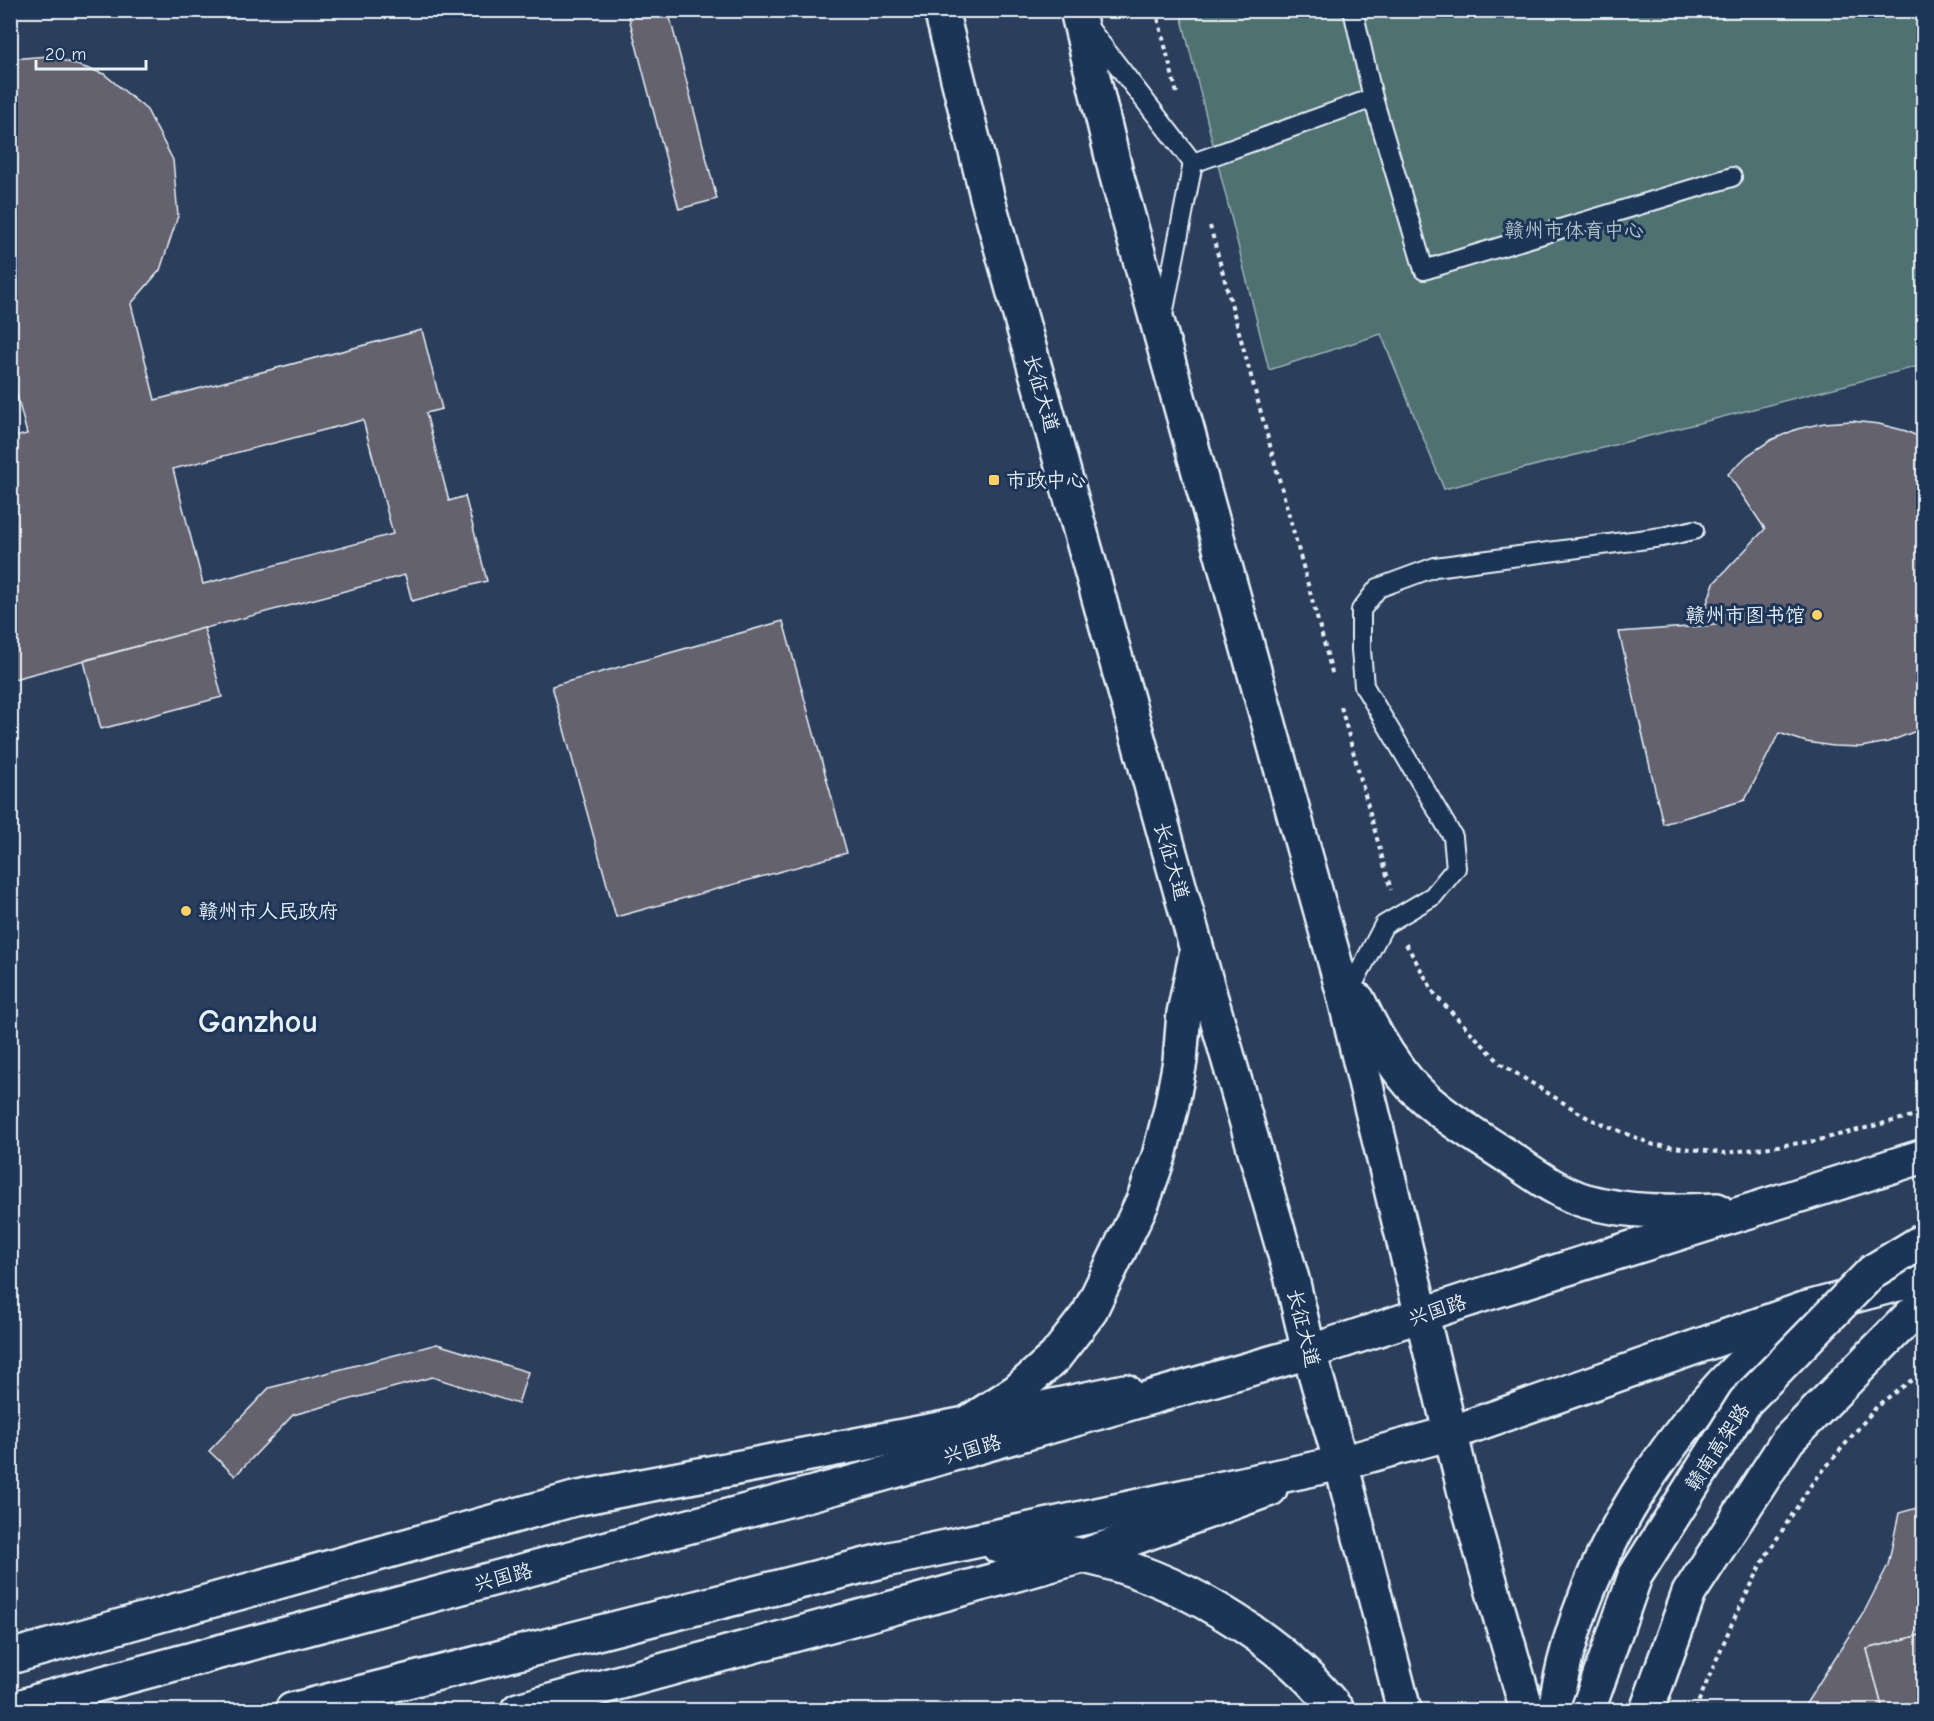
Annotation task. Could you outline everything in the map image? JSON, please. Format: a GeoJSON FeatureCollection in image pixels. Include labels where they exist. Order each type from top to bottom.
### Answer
{"type":"FeatureCollection","features":[{"type":"Feature","properties":{"kind":"main road","name":"长征大道"},"geometry":{"type":"LineString","coordinates":[[941,10],[988,200],[1197,950],[1292,1279],[1309,1352],[1341,1463],[1404,1710]]}},
{"type":"Feature","properties":{"kind":"main road"},"geometry":{"type":"LineString","coordinates":[[1077,12],[1116,173],[1329,939],[1347,989],[1467,1501],[1527,1710]]}},
{"type":"Feature","properties":{"kind":"main road"},"geometry":{"type":"LineString","coordinates":[[866,1479],[915,1449],[966,1424],[1017,1391],[1055,1357],[1089,1313],[1143,1201],[1159,1155],[1172,1109],[1180,1061],[1184,1014],[1197,950]]}},
{"type":"Feature","properties":{"kind":"main road"},"geometry":{"type":"LineString","coordinates":[[1347,989],[1386,1052],[1412,1086],[1450,1118],[1523,1167],[1584,1201],[1632,1209],[1680,1211],[1728,1209],[1775,1202],[1822,1189]]}},
{"type":"Feature","properties":{"kind":"main road","name":"兴国路"},"geometry":{"type":"LineString","coordinates":[[11,1710],[46,1698],[866,1479],[1309,1352],[1923,1156]]}},
{"type":"Feature","properties":{"kind":"main road","name":"赣南高架路"},"geometry":{"type":"LineString","coordinates":[[1587,1710],[1635,1576],[1744,1402],[1873,1271],[1923,1240]]}},
{"type":"Feature","properties":{"kind":"main road"},"geometry":{"type":"LineString","coordinates":[[292,1710],[890,1559],[1341,1463],[1451,1433],[1803,1309],[1923,1277]]}},
{"type":"Feature","properties":{"kind":"main road"},"geometry":{"type":"LineString","coordinates":[[1647,1710],[1689,1593],[1788,1440],[1911,1314],[1923,1307]]}},
{"type":"Feature","properties":{"kind":"main road"},"geometry":{"type":"LineString","coordinates":[[1555,1710],[1558,1689],[1573,1636],[1592,1584],[1615,1534],[1644,1482],[1678,1434],[1716,1389],[1758,1347],[1803,1309]]}},
{"type":"Feature","properties":{"kind":"main road"},"geometry":{"type":"LineString","coordinates":[[10,1657],[574,1499],[966,1424],[1309,1352]]}},
{"type":"Feature","properties":{"kind":"main road"},"geometry":{"type":"LineString","coordinates":[[518,1710],[1083,1556],[1341,1463]]}},
{"type":"Feature","properties":{"kind":"main road"},"geometry":{"type":"LineString","coordinates":[[890,1559],[932,1546],[983,1544],[1083,1556],[1132,1570],[1179,1589],[1222,1612],[1262,1639],[1300,1671],[1337,1710]]}},
{"type":"Feature","properties":{"kind":"lane"},"geometry":{"type":"LineString","coordinates":[[1353,10],[1373,98],[1424,270],[1732,177]]}},
{"type":"Feature","properties":{"kind":"lane"},"geometry":{"type":"LineString","coordinates":[[1077,12],[1193,163],[1160,331]]}},
{"type":"Feature","properties":{"kind":"lane"},"geometry":{"type":"LineString","coordinates":[[1193,163],[1373,98]]}},
{"type":"Feature","properties":{"kind":"lane"},"geometry":{"type":"LineString","coordinates":[[1347,989],[1384,925],[1433,896],[1456,868],[1453,837],[1364,686],[1360,650],[1361,610],[1378,588],[1435,567],[1662,537],[1694,530]]}},
{"type":"Feature","properties":{"kind":"path"},"geometry":{"type":"LineString","coordinates":[[1156,10],[1178,98]]}},
{"type":"Feature","properties":{"kind":"path"},"geometry":{"type":"LineString","coordinates":[[1209,220],[1333,677]]}},
{"type":"Feature","properties":{"kind":"path"},"geometry":{"type":"LineString","coordinates":[[1339,700],[1407,946],[1436,996],[1501,1064],[1588,1118],[1654,1145],[1725,1153],[1815,1141],[1923,1113]]}},
{"type":"Feature","properties":{"kind":"path"},"geometry":{"type":"LineString","coordinates":[[1695,1710],[1733,1622],[1766,1556],[1811,1485],[1878,1405],[1923,1371]]}},
{"type":"Feature","properties":{"kind":"green space","name":"赣州市体育中心"},"geometry":{"type":"Polygon","coordinates":[[[1180,11],[1923,11],[1923,365],[1444,489],[1381,334],[1269,370],[1180,11]]]}},
{"type":"Feature","properties":{"kind":"building"},"geometry":{"type":"Polygon","coordinates":[[[627,10],[668,10],[717,199],[679,209],[627,10]]]}},
{"type":"Feature","properties":{"kind":"building"},"geometry":{"type":"Polygon","coordinates":[[[50,56],[104,74],[147,110],[173,160],[178,216],[160,270],[131,304],[155,400],[422,330],[442,409],[426,413],[449,501],[465,496],[487,581],[412,601],[405,575],[10,680],[10,438],[27,434],[10,368],[10,59],[50,56]],[[363,420],[173,469],[203,584],[393,534],[363,420]]]}},
{"type":"Feature","properties":{"kind":"building","name":"赣州市图书馆"},"geometry":{"type":"Polygon","coordinates":[[[1852,421],[1879,424],[1906,431],[1924,439],[1924,728],[1888,742],[1861,747],[1806,742],[1779,733],[1745,800],[1663,824],[1619,632],[1715,625],[1706,606],[1714,583],[1765,529],[1728,474],[1748,455],[1771,440],[1797,429],[1824,423],[1852,421]]]}},
{"type":"Feature","properties":{"kind":"building"},"geometry":{"type":"Polygon","coordinates":[[[783,621],[847,853],[616,917],[552,686],[783,621]]]}},
{"type":"Feature","properties":{"kind":"building"},"geometry":{"type":"Polygon","coordinates":[[[204,628],[222,697],[101,729],[84,661],[204,628]]]}},
{"type":"Feature","properties":{"kind":"building"},"geometry":{"type":"Polygon","coordinates":[[[437,1344],[528,1372],[518,1404],[432,1377],[293,1415],[235,1476],[209,1451],[269,1388],[437,1344]]]}},
{"type":"Feature","properties":{"kind":"building"},"geometry":{"type":"Polygon","coordinates":[[[1924,1506],[1924,1634],[1867,1649],[1883,1710],[1802,1710],[1864,1612],[1888,1565],[1899,1513],[1924,1506]]]}},
{"type":"Feature","properties":{"kind":"building"},"geometry":{"type":"Polygon","coordinates":[[[1924,1634],[1924,1710],[1883,1710],[1867,1649],[1924,1634]]]}},
{"type":"Feature","properties":{"kind":"place","name":"市政中心"},"geometry":{"type":"Point","coordinates":[994,480]}},
{"type":"Feature","properties":{"kind":"place","name":"赣州市图书馆"},"geometry":{"type":"Point","coordinates":[1817,615]}},
{"type":"Feature","properties":{"kind":"place","name":"赣州市人民政府"},"geometry":{"type":"Point","coordinates":[186,911]}},
{"type":"Feature","properties":{"kind":"district","name":"Ganzhou"},"geometry":{"type":"Point","coordinates":[258,1021]}}]}
